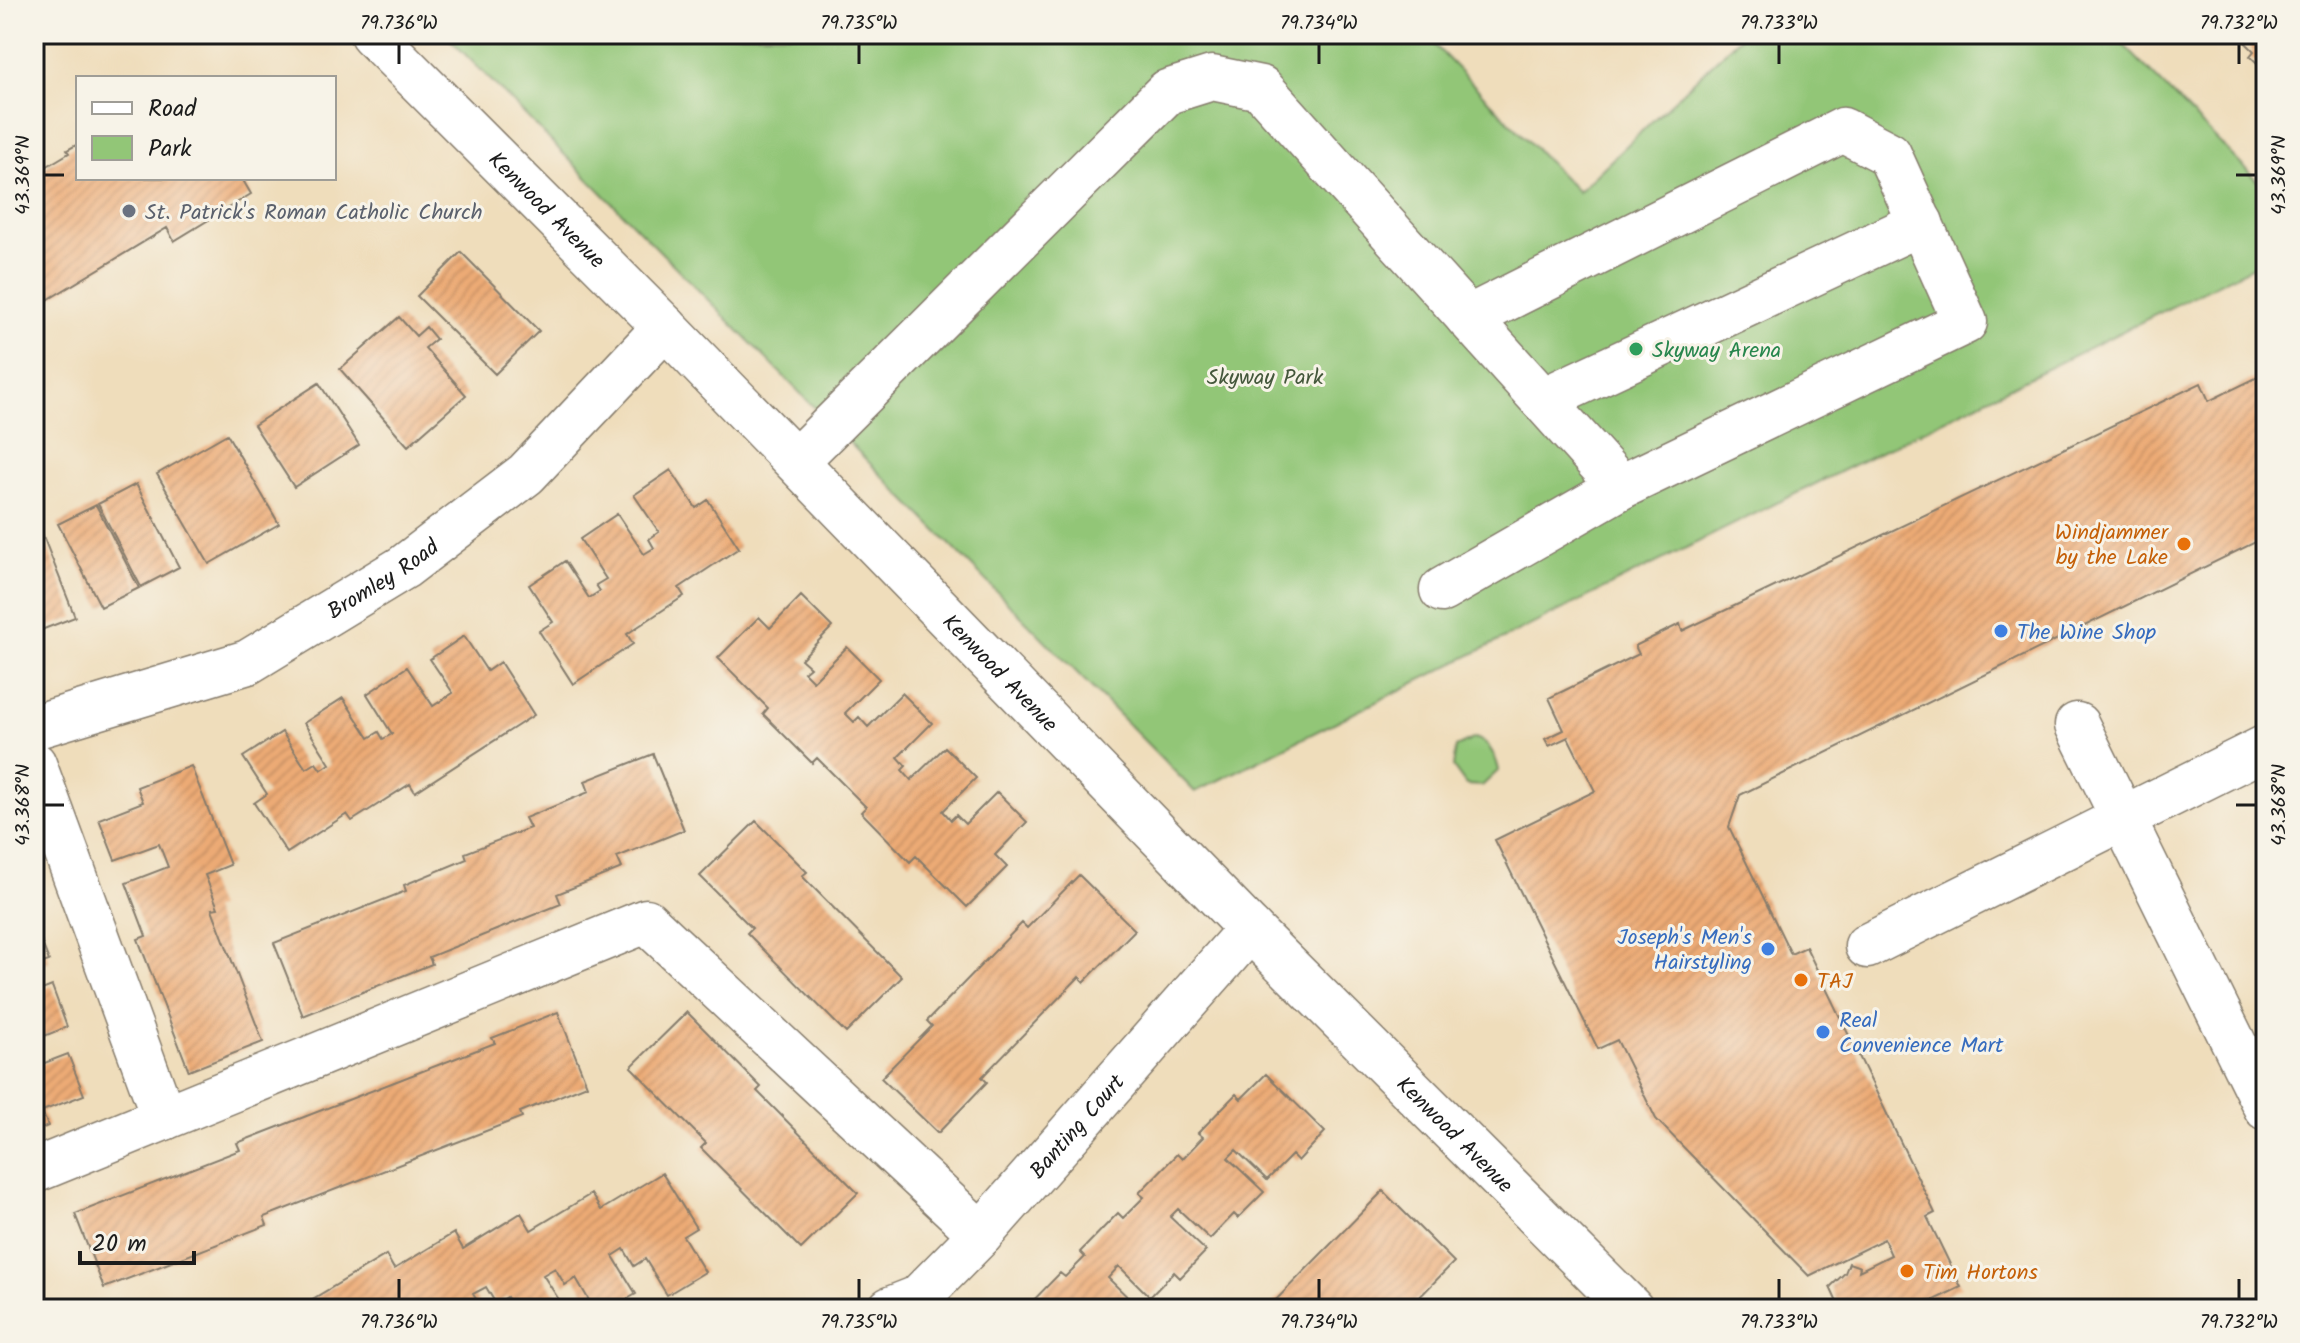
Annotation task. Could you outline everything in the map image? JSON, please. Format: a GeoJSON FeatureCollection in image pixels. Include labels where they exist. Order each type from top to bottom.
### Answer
{"type":"FeatureCollection","features":[{"type":"Feature","properties":{"kind":"street","name":"Kenwood Avenue"},"geometry":{"type":"LineString","coordinates":[[372,34],[665,327],[1250,929],[1631,1309]]}},
{"type":"Feature","properties":{"kind":"street"},"geometry":{"type":"LineString","coordinates":[[796,461],[1167,92],[1212,78],[1261,88],[1621,487]]}},
{"type":"Feature","properties":{"kind":"street"},"geometry":{"type":"LineString","coordinates":[[1442,590],[1621,487],[1965,322],[1889,154],[1843,130],[1468,318]]}},
{"type":"Feature","properties":{"kind":"street"},"geometry":{"type":"LineString","coordinates":[[1543,400],[1921,223]]}},
{"type":"Feature","properties":{"kind":"street","name":"Bromley Road"},"geometry":{"type":"LineString","coordinates":[[34,727],[248,662],[404,567],[526,474],[665,327]]}},
{"type":"Feature","properties":{"kind":"street"},"geometry":{"type":"LineString","coordinates":[[2077,725],[2266,1108]]}},
{"type":"Feature","properties":{"kind":"street"},"geometry":{"type":"LineString","coordinates":[[1867,946],[2266,747]]}},
{"type":"Feature","properties":{"kind":"street"},"geometry":{"type":"LineString","coordinates":[[34,764],[164,1118]]}},
{"type":"Feature","properties":{"kind":"street"},"geometry":{"type":"LineString","coordinates":[[34,1171],[646,921],[981,1234]]}},
{"type":"Feature","properties":{"kind":"street","name":"Banting Court"},"geometry":{"type":"LineString","coordinates":[[890,1309],[918,1298],[981,1234],[1250,929]]}},
{"type":"Feature","properties":{"kind":"green space","name":"Skyway Park"},"geometry":{"type":"Polygon","coordinates":[[[445,34],[1424,34],[1578,192],[1743,34],[2113,34],[2266,190],[2266,260],[1195,792],[445,34]]]}},
{"type":"Feature","properties":{"kind":"green space"},"geometry":{"type":"Polygon","coordinates":[[[1475,738],[1491,751],[1499,770],[1482,786],[1466,785],[1453,767],[1456,747],[1475,738]]]}},
{"type":"Feature","properties":{"kind":"building"},"geometry":{"type":"Polygon","coordinates":[[[2237,34],[2266,34],[2266,72],[2250,56],[2254,51],[2237,34]]]}},
{"type":"Feature","properties":{"kind":"building","name":"St. Patrick's Roman Catholic Church"},"geometry":{"type":"Polygon","coordinates":[[[76,145],[76,180],[245,180],[251,194],[174,241],[167,228],[34,308],[34,174],[69,153],[67,150],[76,145]]]}},
{"type":"Feature","properties":{"kind":"building"},"geometry":{"type":"Polygon","coordinates":[[[461,252],[539,331],[495,374],[417,296],[461,252]]]}},
{"type":"Feature","properties":{"kind":"building"},"geometry":{"type":"Polygon","coordinates":[[[399,317],[416,336],[426,327],[436,339],[425,348],[466,395],[408,446],[340,369],[399,317]]]}},
{"type":"Feature","properties":{"kind":"building"},"geometry":{"type":"Polygon","coordinates":[[[2266,373],[2266,537],[1740,795],[1729,827],[1791,954],[1806,947],[1935,1213],[1927,1217],[1961,1287],[1915,1309],[1840,1309],[1830,1287],[1845,1273],[1849,1263],[1860,1267],[1859,1271],[1891,1255],[1884,1239],[1809,1276],[1656,1119],[1617,1040],[1598,1049],[1495,840],[1595,791],[1568,737],[1549,746],[1545,739],[1564,730],[1549,698],[1639,654],[1635,646],[1680,624],[1682,631],[2201,383],[2209,401],[2266,373]]]}},
{"type":"Feature","properties":{"kind":"building"},"geometry":{"type":"Polygon","coordinates":[[[319,383],[359,445],[294,487],[254,425],[319,383]]]}},
{"type":"Feature","properties":{"kind":"building"},"geometry":{"type":"Polygon","coordinates":[[[227,434],[279,524],[209,564],[157,474],[227,434]]]}},
{"type":"Feature","properties":{"kind":"building"},"geometry":{"type":"Polygon","coordinates":[[[671,470],[696,508],[708,500],[739,548],[679,588],[684,596],[627,634],[633,644],[573,684],[539,631],[553,622],[529,585],[565,561],[589,598],[600,591],[596,585],[606,579],[580,539],[617,514],[644,554],[654,548],[649,539],[659,532],[634,495],[671,470]]]}},
{"type":"Feature","properties":{"kind":"building"},"geometry":{"type":"Polygon","coordinates":[[[136,484],[179,567],[141,587],[98,504],[136,484]]]}},
{"type":"Feature","properties":{"kind":"building"},"geometry":{"type":"Polygon","coordinates":[[[96,505],[139,588],[101,607],[58,524],[96,505]]]}},
{"type":"Feature","properties":{"kind":"building"},"geometry":{"type":"Polygon","coordinates":[[[41,531],[75,617],[36,632],[34,534],[41,531]]]}},
{"type":"Feature","properties":{"kind":"building"},"geometry":{"type":"Polygon","coordinates":[[[801,596],[832,627],[801,659],[810,667],[804,672],[813,681],[847,647],[879,679],[845,713],[854,722],[859,717],[868,727],[902,693],[932,723],[898,757],[906,766],[902,770],[911,780],[945,747],[976,778],[943,811],[951,820],[956,815],[965,824],[997,792],[1027,822],[995,855],[1007,867],[967,907],[916,856],[910,862],[861,812],[866,807],[817,758],[812,763],[763,714],[768,708],[718,658],[759,617],[770,628],[801,596]]]}},
{"type":"Feature","properties":{"kind":"building"},"geometry":{"type":"Polygon","coordinates":[[[464,636],[487,671],[500,662],[534,715],[415,792],[410,784],[352,821],[347,814],[287,853],[254,803],[267,794],[243,757],[282,732],[306,769],[316,763],[321,770],[330,764],[304,723],[343,698],[369,738],[379,732],[383,739],[392,734],[367,694],[407,667],[433,706],[453,693],[430,659],[464,636]]]}},
{"type":"Feature","properties":{"kind":"building"},"geometry":{"type":"Polygon","coordinates":[[[653,754],[684,830],[617,857],[622,868],[557,894],[561,904],[429,957],[432,964],[303,1016],[274,943],[406,891],[404,885],[467,859],[465,853],[530,828],[525,818],[589,792],[585,781],[653,754]]]}},
{"type":"Feature","properties":{"kind":"building"},"geometry":{"type":"Polygon","coordinates":[[[191,766],[230,865],[205,875],[218,908],[212,909],[263,1042],[189,1071],[138,939],[146,936],[126,883],[168,867],[159,844],[115,860],[99,819],[143,802],[137,787],[191,766]]]}},
{"type":"Feature","properties":{"kind":"building"},"geometry":{"type":"Polygon","coordinates":[[[756,821],[807,872],[802,876],[902,977],[846,1033],[747,933],[752,928],[700,876],[756,821]]]}},
{"type":"Feature","properties":{"kind":"building"},"geometry":{"type":"Polygon","coordinates":[[[1079,875],[1135,930],[1084,982],[1079,977],[982,1077],[987,1082],[938,1133],[881,1078],[932,1026],[927,1021],[1022,923],[1027,928],[1079,875]]]}},
{"type":"Feature","properties":{"kind":"building"},"geometry":{"type":"Polygon","coordinates":[[[34,923],[49,961],[34,966],[34,923]]]}},
{"type":"Feature","properties":{"kind":"building"},"geometry":{"type":"Polygon","coordinates":[[[52,986],[67,1027],[34,1040],[34,993],[52,986]]]}},
{"type":"Feature","properties":{"kind":"building"},"geometry":{"type":"Polygon","coordinates":[[[558,1012],[587,1085],[520,1112],[522,1117],[264,1217],[267,1225],[104,1288],[75,1214],[240,1150],[237,1143],[495,1043],[492,1038],[558,1012]]]}},
{"type":"Feature","properties":{"kind":"building"},"geometry":{"type":"Polygon","coordinates":[[[687,1012],[761,1087],[757,1091],[858,1193],[801,1249],[701,1148],[706,1143],[631,1067],[687,1012]]]}},
{"type":"Feature","properties":{"kind":"building"},"geometry":{"type":"Polygon","coordinates":[[[68,1054],[84,1095],[42,1111],[48,1126],[34,1132],[34,1067],[68,1054]]]}},
{"type":"Feature","properties":{"kind":"building"},"geometry":{"type":"Polygon","coordinates":[[[1266,1074],[1325,1132],[1298,1161],[1292,1155],[1267,1180],[1236,1150],[1228,1158],[1264,1192],[1238,1218],[1234,1214],[1210,1239],[1178,1209],[1170,1217],[1206,1251],[1180,1278],[1174,1272],[1150,1297],[1119,1266],[1108,1278],[1140,1309],[1025,1309],[1060,1273],[1065,1277],[1085,1257],[1080,1252],[1118,1213],[1123,1218],[1144,1197],[1139,1193],[1177,1154],[1182,1159],[1203,1137],[1198,1133],[1236,1094],[1241,1099],[1266,1074]]]}},
{"type":"Feature","properties":{"kind":"building"},"geometry":{"type":"Polygon","coordinates":[[[662,1173],[696,1228],[683,1236],[705,1272],[667,1295],[645,1259],[634,1266],[624,1249],[613,1256],[636,1294],[610,1309],[594,1309],[576,1278],[565,1285],[555,1268],[543,1275],[565,1309],[514,1309],[507,1297],[496,1304],[486,1287],[473,1294],[482,1309],[296,1309],[386,1255],[394,1269],[454,1233],[463,1249],[521,1213],[531,1230],[591,1194],[601,1210],[662,1173]]]}},
{"type":"Feature","properties":{"kind":"building"},"geometry":{"type":"Polygon","coordinates":[[[1383,1191],[1454,1262],[1408,1309],[1267,1309],[1383,1191]]]}},
{"type":"Feature","properties":{"kind":"place","name":"St. Patrick's Roman Catholic Church"},"geometry":{"type":"Point","coordinates":[129,211]}},
{"type":"Feature","properties":{"kind":"place","name":"Skyway Arena"},"geometry":{"type":"Point","coordinates":[1636,349]}},
{"type":"Feature","properties":{"kind":"place","name":"Windjammer by the Lake"},"geometry":{"type":"Point","coordinates":[2184,544]}},
{"type":"Feature","properties":{"kind":"place","name":"The Wine Shop"},"geometry":{"type":"Point","coordinates":[2001,631]}},
{"type":"Feature","properties":{"kind":"place","name":"Joseph's Men's Hairstyling"},"geometry":{"type":"Point","coordinates":[1768,949]}},
{"type":"Feature","properties":{"kind":"place","name":"TAJ"},"geometry":{"type":"Point","coordinates":[1801,980]}},
{"type":"Feature","properties":{"kind":"place","name":"Real Convenience Mart"},"geometry":{"type":"Point","coordinates":[1823,1032]}},
{"type":"Feature","properties":{"kind":"place","name":"Tim Hortons"},"geometry":{"type":"Point","coordinates":[1907,1271]}}]}
